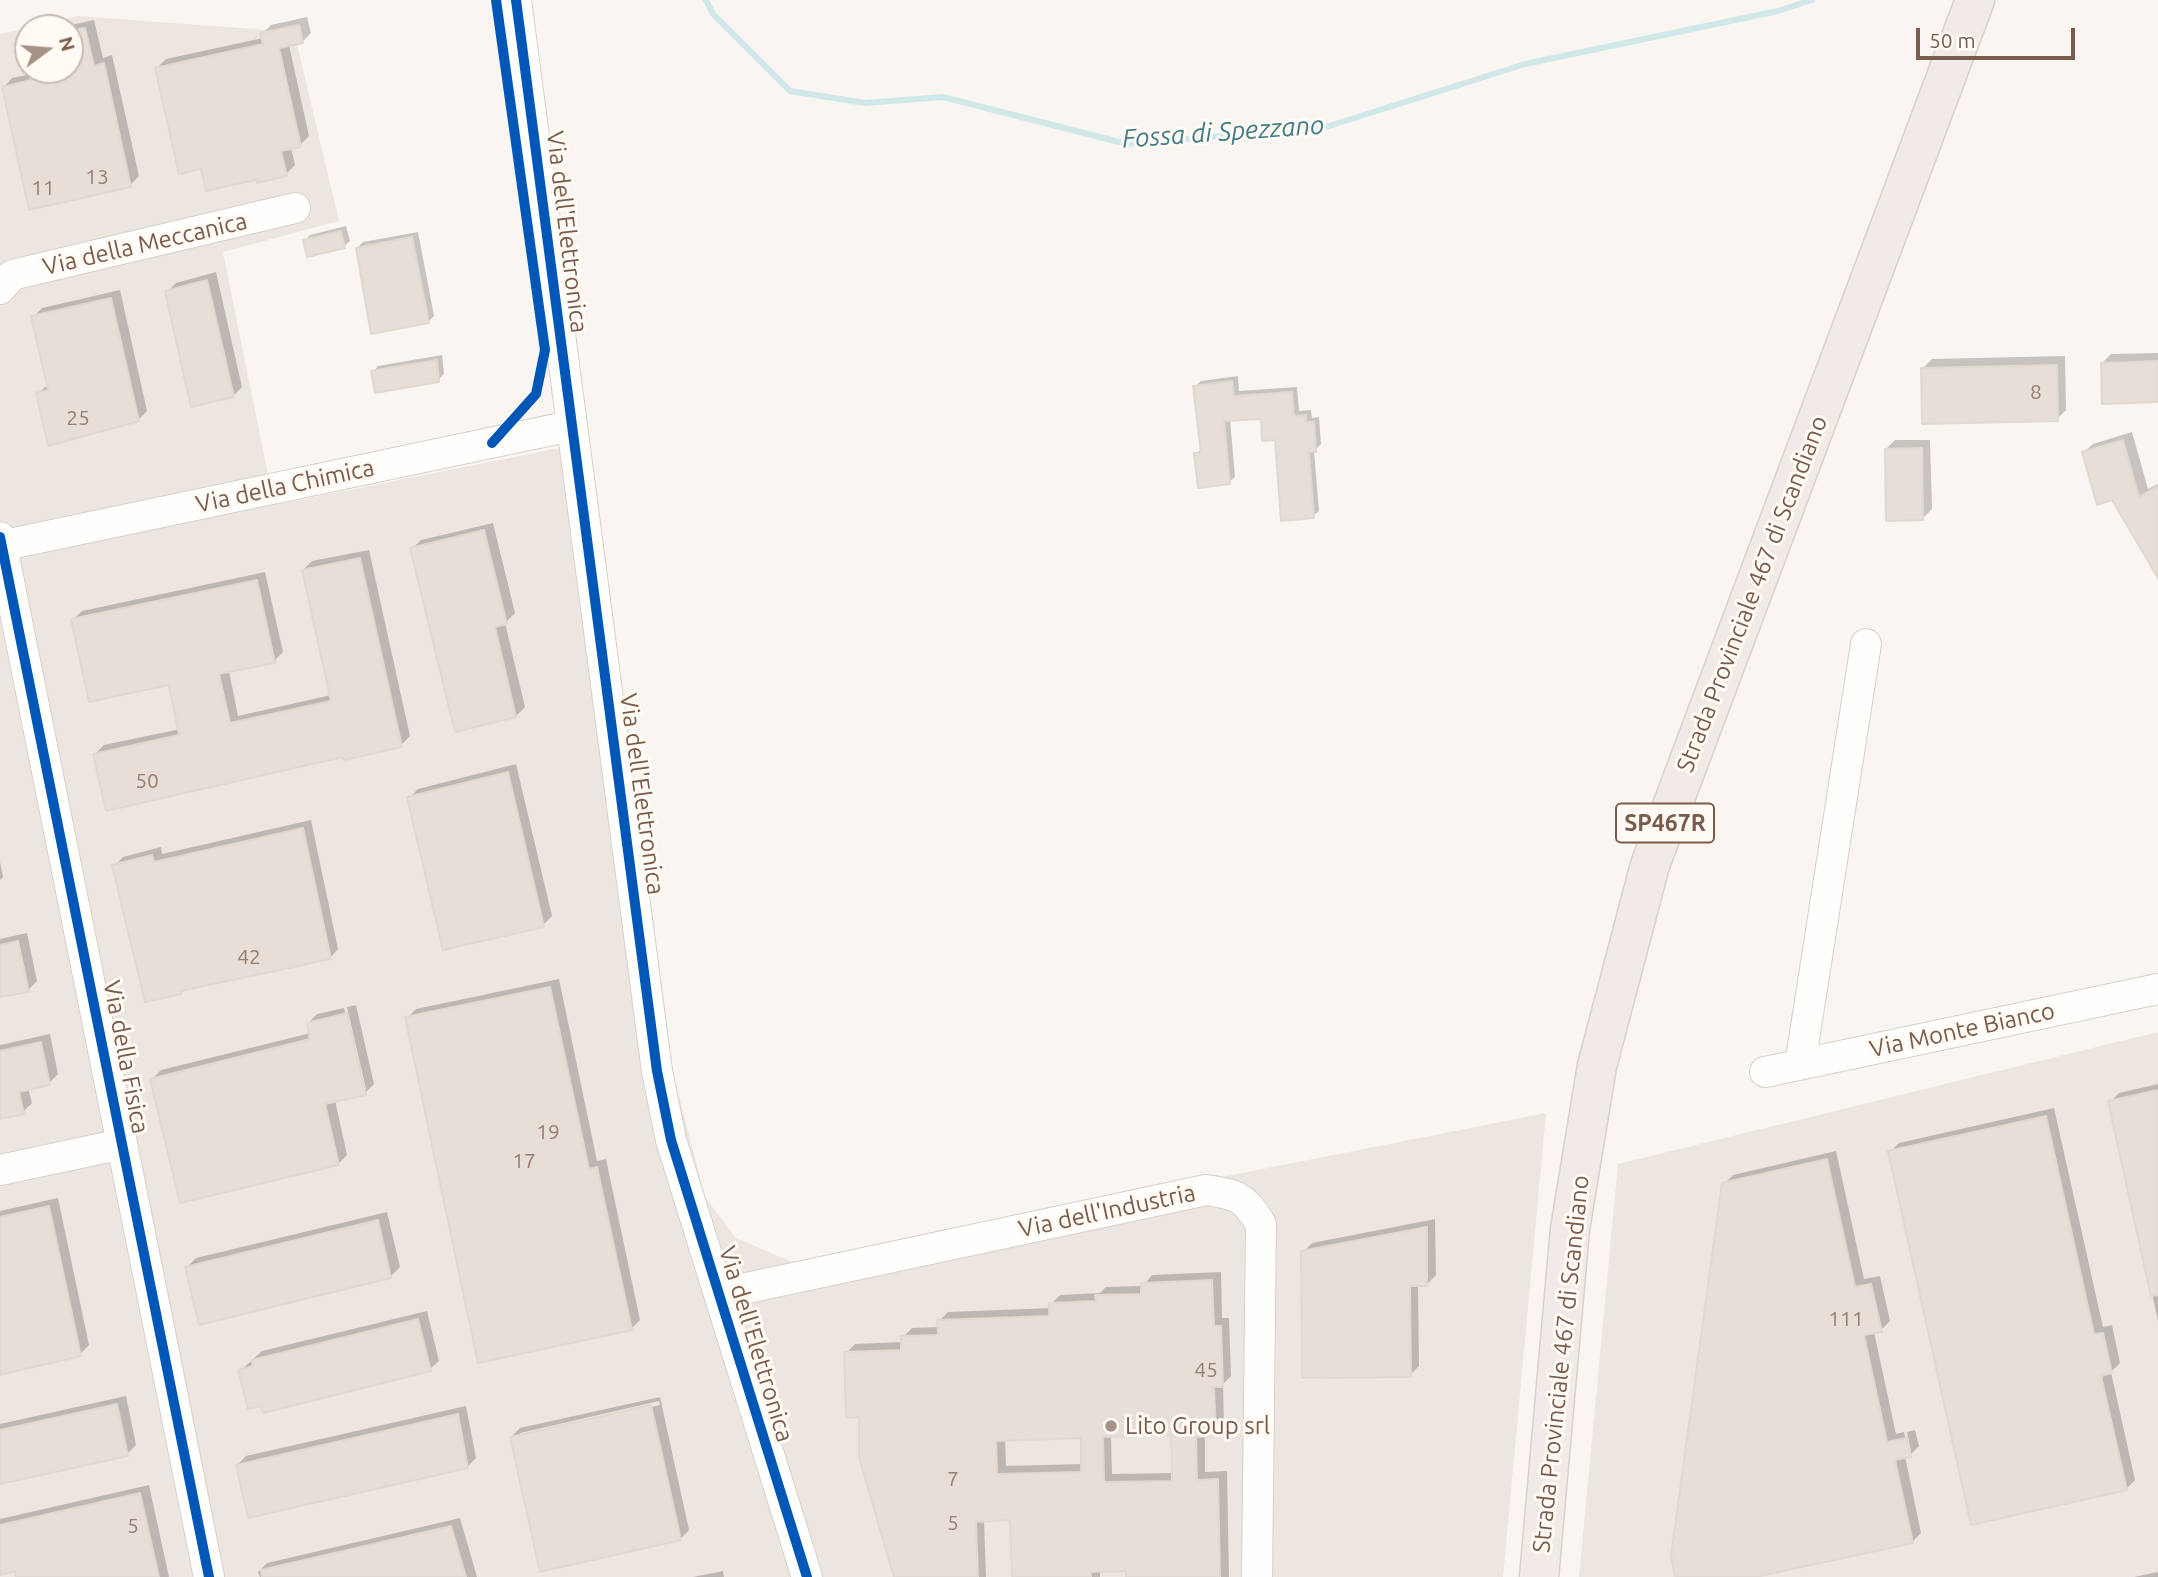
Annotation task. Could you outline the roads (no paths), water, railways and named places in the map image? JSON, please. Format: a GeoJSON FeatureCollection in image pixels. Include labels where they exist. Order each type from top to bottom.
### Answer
{"type":"FeatureCollection","features":[{"type":"Feature","properties":{"kind":"highway","name":"Strada Provinciale 467 di Scandiano"},"geometry":{"type":"LineString","coordinates":[[1539,1577],[1570,1229],[1597,1066],[1646,878],[1975,0]]}},
{"type":"Feature","properties":{"kind":"street","name":"Via dell'Elettronica"},"geometry":{"type":"LineString","coordinates":[[516,0],[657,1071],[671,1140],[807,1577]]}},
{"type":"Feature","properties":{"kind":"street","name":"Via della Meccanica"},"geometry":{"type":"LineString","coordinates":[[0,289],[12,275],[295,208]]}},
{"type":"Feature","properties":{"kind":"street","name":"Via della Chimica"},"geometry":{"type":"LineString","coordinates":[[0,546],[571,426]]}},
{"type":"Feature","properties":{"kind":"street"},"geometry":{"type":"LineString","coordinates":[[0,537],[0,546]]}},
{"type":"Feature","properties":{"kind":"street","name":"Via della Fisica"},"geometry":{"type":"LineString","coordinates":[[0,546],[209,1577]]}},
{"type":"Feature","properties":{"kind":"street"},"geometry":{"type":"LineString","coordinates":[[1800,1065],[1866,644]]}},
{"type":"Feature","properties":{"kind":"street","name":"Via Monte Bianco"},"geometry":{"type":"LineString","coordinates":[[1765,1072],[2158,989]]}},
{"type":"Feature","properties":{"kind":"street"},"geometry":{"type":"LineString","coordinates":[[0,1170],[122,1144]]}},
{"type":"Feature","properties":{"kind":"street","name":"Via dell'Industria"},"geometry":{"type":"LineString","coordinates":[[719,1294],[1206,1190],[1230,1194],[1247,1202],[1261,1224],[1257,1577]]}},
{"type":"Feature","properties":{"kind":"waterway","name":"Fossa di Spezzano"},"geometry":{"type":"LineString","coordinates":[[706,0],[713,14],[790,91],[865,103],[943,97],[1127,144],[1326,127],[1525,64],[1778,11],[1812,0]]}},
{"type":"Feature","properties":{"kind":"place","name":"Lito Group srl"},"geometry":{"type":"Point","coordinates":[1111,1426]}}]}
